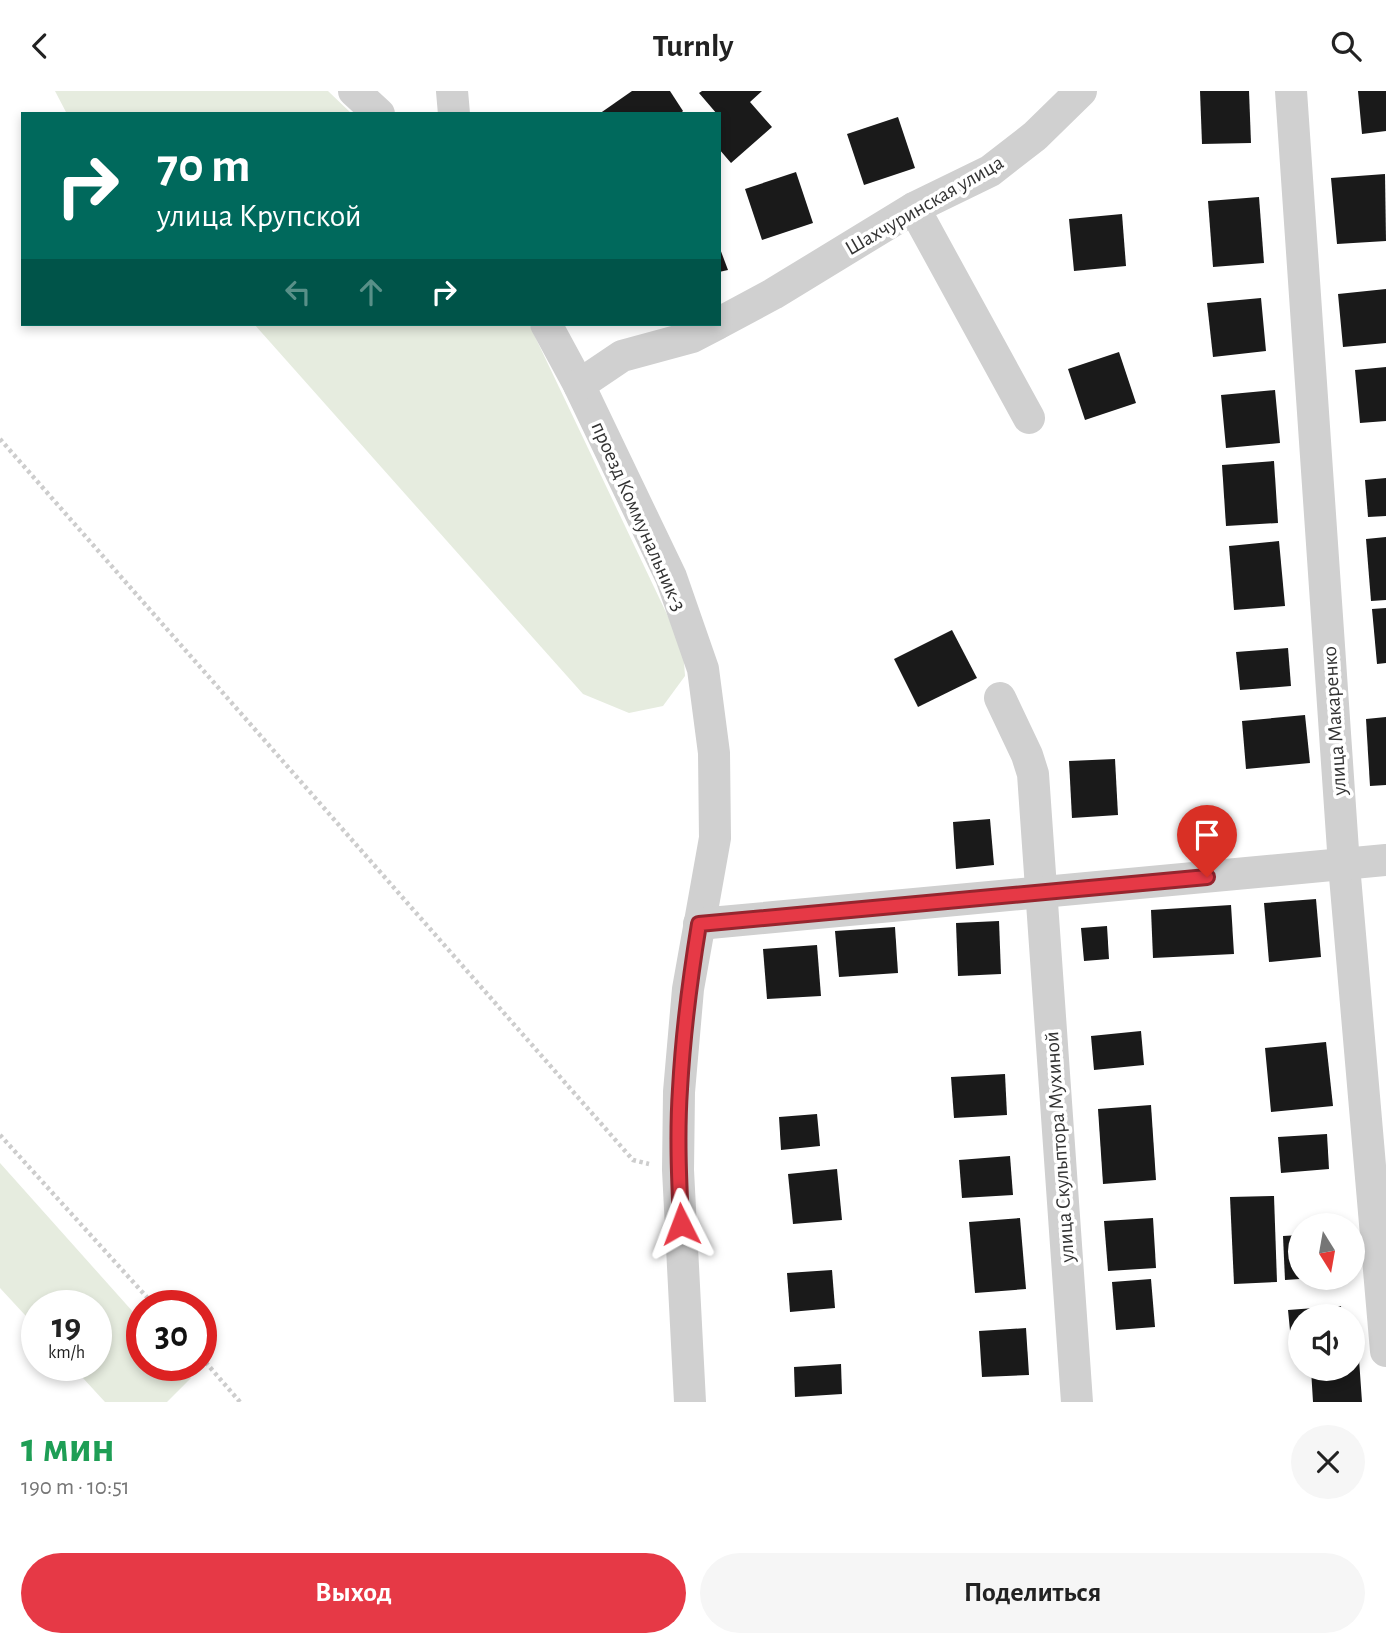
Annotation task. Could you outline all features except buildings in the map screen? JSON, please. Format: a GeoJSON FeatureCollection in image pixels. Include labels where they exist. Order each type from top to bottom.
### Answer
{"type":"FeatureCollection","features":[{"type":"Feature","properties":{"kind":"street"},"geometry":{"type":"LineString","coordinates":[[354,91],[377,112]]}},
{"type":"Feature","properties":{"kind":"street"},"geometry":{"type":"LineString","coordinates":[[452,91],[454,112]]}},
{"type":"Feature","properties":{"kind":"street","name":"Шахчуринская улица"},"geometry":{"type":"LineString","coordinates":[[721,321],[773,294],[914,208],[990,171],[1035,136],[1081,91]]}},
{"type":"Feature","properties":{"kind":"street","name":"улица Макаренко"},"geometry":{"type":"LineString","coordinates":[[1291,91],[1344,865],[1386,1351]]}},
{"type":"Feature","properties":{"kind":"street"},"geometry":{"type":"LineString","coordinates":[[914,208],[1029,418]]}},
{"type":"Feature","properties":{"kind":"street","name":"проезд Коммунальник-3"},"geometry":{"type":"LineString","coordinates":[[547,326],[579,385],[671,576],[703,669],[714,753],[715,838],[688,989],[679,1092],[678,1170],[690,1402]]}},
{"type":"Feature","properties":{"kind":"street","name":"Шахчуринская улица"},"geometry":{"type":"LineString","coordinates":[[579,385],[622,356],[692,337],[712,326]]}},
{"type":"Feature","properties":{"kind":"street","name":"улица Скульптора Мухиной"},"geometry":{"type":"LineString","coordinates":[[1000,698],[1033,774],[1077,1402]]}},
{"type":"Feature","properties":{"kind":"street"},"geometry":{"type":"LineString","coordinates":[[699,924],[1386,860]]}},
{"type":"Feature","properties":{"kind":"path"},"geometry":{"type":"LineString","coordinates":[[0,439],[633,1160],[678,1170]]}},
{"type":"Feature","properties":{"kind":"path"},"geometry":{"type":"LineString","coordinates":[[0,1135],[141,1290]]}},
{"type":"Feature","properties":{"kind":"path"},"geometry":{"type":"LineString","coordinates":[[217,1375],[240,1402]]}},
{"type":"Feature","properties":{"kind":"shaded area"},"geometry":{"type":"Polygon","coordinates":[[[55,91],[328,91],[350,112],[66,112],[55,91]]]}},
{"type":"Feature","properties":{"kind":"shaded area"},"geometry":{"type":"Polygon","coordinates":[[[256,326],[530,326],[683,648],[685,676],[663,706],[629,713],[583,694],[256,326]]]}},
{"type":"Feature","properties":{"kind":"shaded area"},"geometry":{"type":"Polygon","coordinates":[[[0,1163],[126,1304],[126,1381],[188,1381],[167,1402],[105,1402],[86,1381],[112,1381],[112,1290],[21,1290],[21,1311],[0,1288],[0,1163]]]}},
{"type":"Feature","properties":{"kind":"route"},"geometry":{"type":"LineString","coordinates":[[681,1224],[678,1170],[679,1092],[688,989],[699,924],[1207,877]]}}]}
